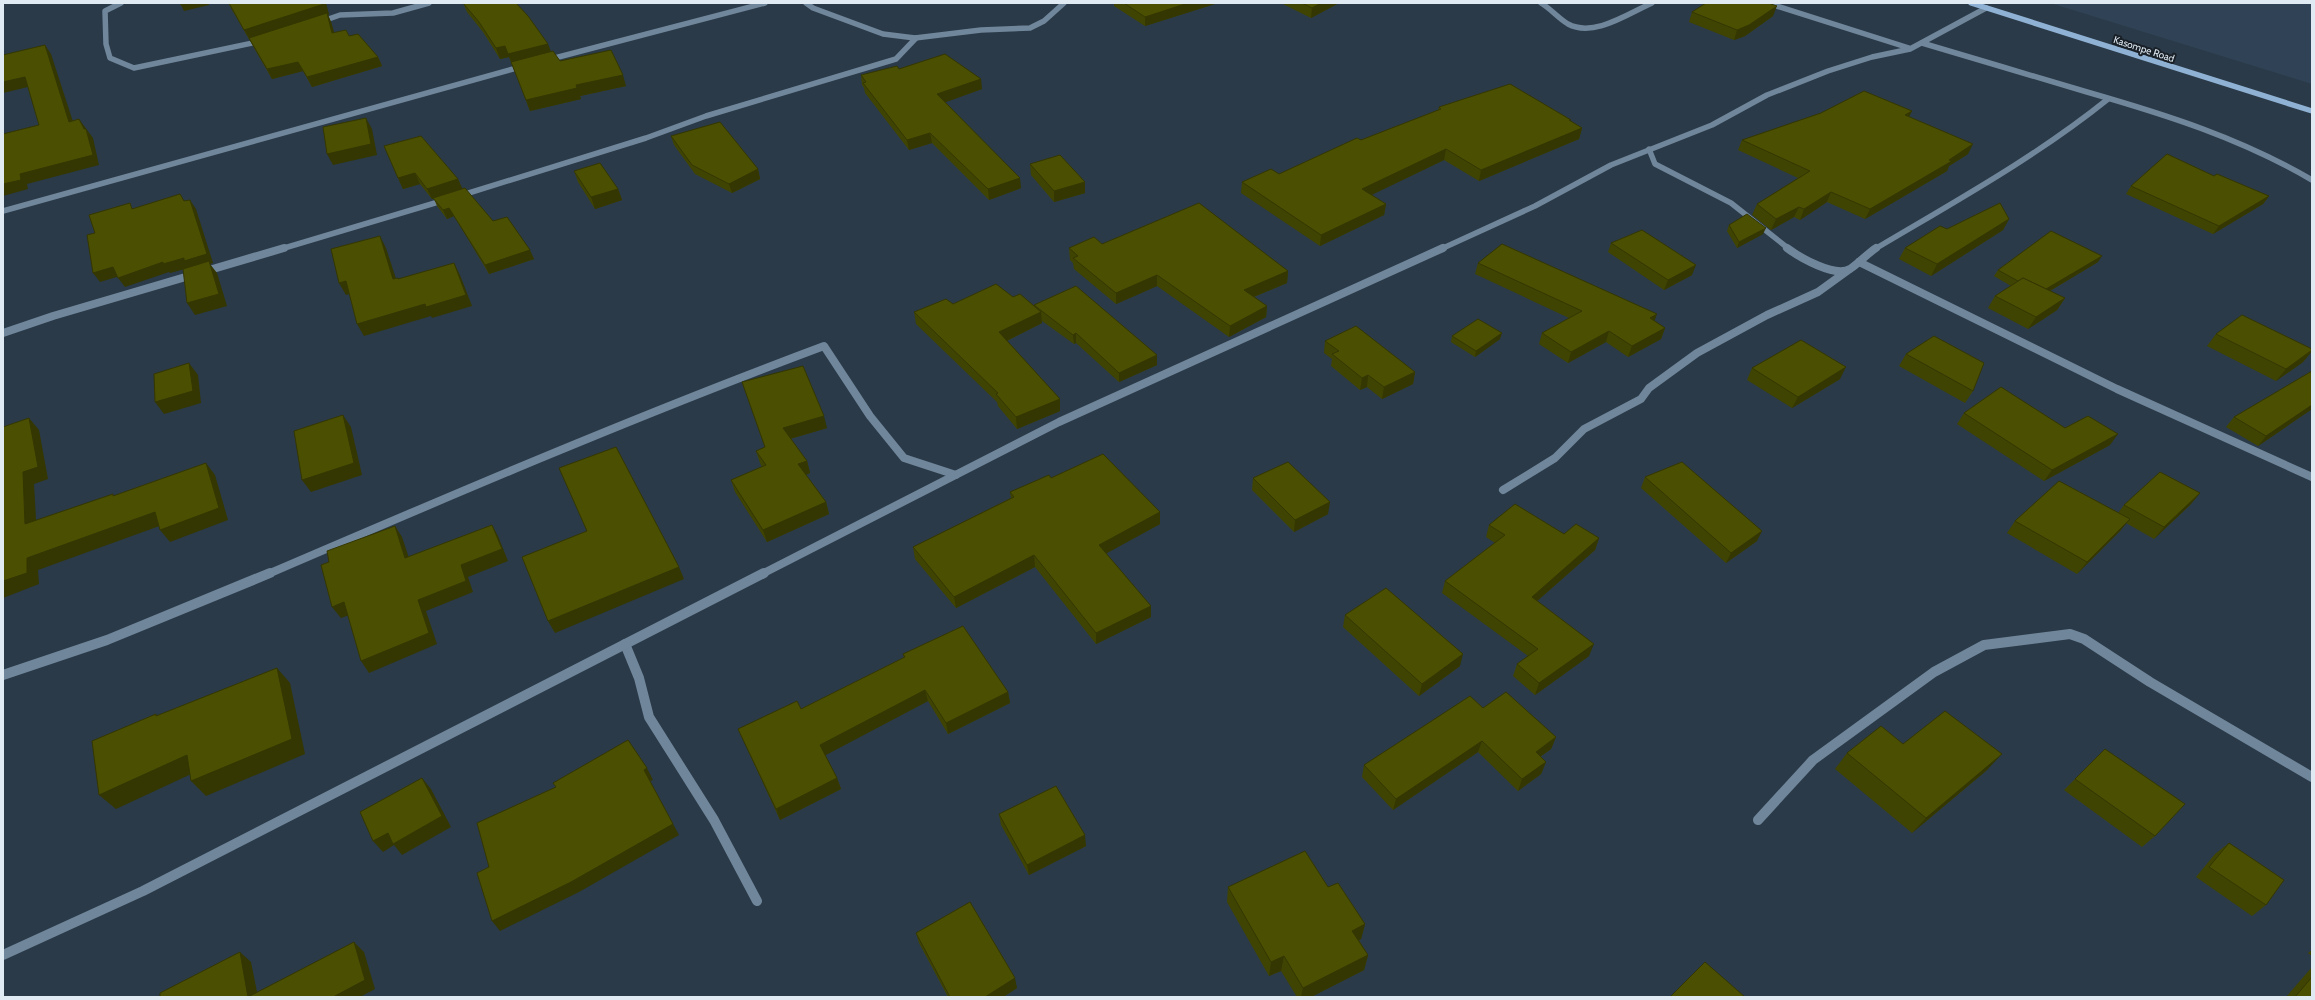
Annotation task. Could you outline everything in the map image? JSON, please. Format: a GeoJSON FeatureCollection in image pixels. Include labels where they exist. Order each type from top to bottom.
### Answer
{"type":"FeatureCollection","features":[{"type":"Feature","properties":{"kind":"street"},"geometry":{"type":"LineString","coordinates":[[121,3],[105,11],[106,44],[110,58],[134,68],[266,40]]}},
{"type":"Feature","properties":{"kind":"street"},"geometry":{"type":"LineString","coordinates":[[312,25],[340,15],[393,13],[429,3]]}},
{"type":"Feature","properties":{"kind":"street"},"geometry":{"type":"LineString","coordinates":[[543,61],[765,3]]}},
{"type":"Feature","properties":{"kind":"street"},"geometry":{"type":"LineString","coordinates":[[806,3],[813,8],[877,32],[894,37],[916,38],[983,30],[1011,31],[1031,28],[1046,20],[1064,3]]}},
{"type":"Feature","properties":{"kind":"street"},"geometry":{"type":"LineString","coordinates":[[1541,3],[1571,25],[1580,28],[1591,28],[1652,3]]}},
{"type":"Feature","properties":{"kind":"street"},"geometry":{"type":"LineString","coordinates":[[1767,3],[1910,49]]}},
{"type":"Feature","properties":{"kind":"street","name":"Kasompe Road"},"geometry":{"type":"LineString","coordinates":[[1971,3],[2312,111]]}},
{"type":"Feature","properties":{"kind":"street"},"geometry":{"type":"LineString","coordinates":[[3,955],[143,891],[1058,422],[1535,206],[1611,166],[1649,149],[1712,125],[1767,95],[1828,71],[1872,57],[1910,49],[1986,8]]}},
{"type":"Feature","properties":{"kind":"street"},"geometry":{"type":"LineString","coordinates":[[3,333],[61,314],[536,172],[646,138],[706,116],[864,70],[896,59],[916,38]]}},
{"type":"Feature","properties":{"kind":"street"},"geometry":{"type":"LineString","coordinates":[[1922,43],[2172,117],[2230,138],[2276,159],[2312,180]]}},
{"type":"Feature","properties":{"kind":"street"},"geometry":{"type":"LineString","coordinates":[[3,211],[528,65]]}},
{"type":"Feature","properties":{"kind":"street"},"geometry":{"type":"LineString","coordinates":[[1503,490],[1556,458],[1584,429],[1641,399],[1649,388],[1697,353],[1767,315],[1818,292],[1874,249],[1993,179],[2068,131],[2108,99]]}},
{"type":"Feature","properties":{"kind":"street"},"geometry":{"type":"LineString","coordinates":[[1649,149],[1655,164],[1732,203],[1746,214],[1753,222],[1800,257],[1834,271],[1848,270]]}},
{"type":"Feature","properties":{"kind":"street"},"geometry":{"type":"LineString","coordinates":[[1859,262],[2117,389],[2312,477]]}},
{"type":"Feature","properties":{"kind":"street"},"geometry":{"type":"LineString","coordinates":[[3,674],[107,640],[188,608],[537,459],[751,373],[824,346],[870,416],[904,458],[956,475]]}},
{"type":"Feature","properties":{"kind":"street"},"geometry":{"type":"LineString","coordinates":[[1758,820],[1813,760],[1934,672],[1984,645],[2070,634],[2084,639],[2150,682],[2312,777]]}},
{"type":"Feature","properties":{"kind":"street"},"geometry":{"type":"LineString","coordinates":[[625,644],[639,678],[649,717],[714,820],[757,901]]}},
{"type":"Feature","properties":{"kind":"shaded area"},"geometry":{"type":"Polygon","coordinates":[[[2050,3],[2312,3],[2312,84],[2050,3]]]}},
{"type":"Feature","properties":{"kind":"building"},"geometry":{"type":"Polygon","coordinates":[[[180,3],[191,3],[181,5],[180,3]]]}},
{"type":"Feature","properties":{"kind":"building"},"geometry":{"type":"Polygon","coordinates":[[[229,3],[324,3],[324,4],[244,30],[229,3]]]}},
{"type":"Feature","properties":{"kind":"building"},"geometry":{"type":"Polygon","coordinates":[[[463,3],[516,3],[528,16],[548,44],[508,54],[505,46],[496,48],[479,22],[463,3]]]}},
{"type":"Feature","properties":{"kind":"building"},"geometry":{"type":"Polygon","coordinates":[[[1124,3],[1188,3],[1145,17],[1124,3]]]}},
{"type":"Feature","properties":{"kind":"building"},"geometry":{"type":"Polygon","coordinates":[[[1302,3],[1321,3],[1312,8],[1302,3]]]}},
{"type":"Feature","properties":{"kind":"building"},"geometry":{"type":"Polygon","coordinates":[[[1706,3],[1768,3],[1777,6],[1749,25],[1737,30],[1692,12],[1706,3]]]}},
{"type":"Feature","properties":{"kind":"building"},"geometry":{"type":"Polygon","coordinates":[[[327,13],[332,33],[346,30],[349,36],[358,34],[378,57],[307,77],[298,62],[267,69],[249,38],[327,13]]]}},
{"type":"Feature","properties":{"kind":"building"},"geometry":{"type":"Polygon","coordinates":[[[45,45],[69,122],[79,119],[84,129],[86,129],[93,155],[20,174],[21,180],[3,184],[3,134],[39,125],[25,77],[3,82],[3,55],[45,45]]]}},
{"type":"Feature","properties":{"kind":"building"},"geometry":{"type":"Polygon","coordinates":[[[611,50],[623,75],[576,85],[577,88],[526,100],[511,62],[553,51],[560,61],[611,50]]]}},
{"type":"Feature","properties":{"kind":"building"},"geometry":{"type":"Polygon","coordinates":[[[945,54],[981,79],[937,94],[1020,178],[988,189],[930,133],[907,140],[863,83],[866,82],[861,75],[897,66],[899,69],[945,54]]]}},
{"type":"Feature","properties":{"kind":"building"},"geometry":{"type":"Polygon","coordinates":[[[1510,84],[1582,128],[1481,170],[1446,149],[1362,189],[1386,204],[1321,235],[1242,182],[1271,169],[1279,174],[1357,138],[1361,140],[1441,109],[1439,107],[1510,84]]]}},
{"type":"Feature","properties":{"kind":"building"},"geometry":{"type":"Polygon","coordinates":[[[1864,91],[1912,111],[1905,115],[1973,144],[1949,160],[1952,161],[1870,209],[1831,192],[1804,209],[1799,207],[1776,219],[1757,204],[1810,171],[1742,140],[1821,113],[1864,91]]]}},
{"type":"Feature","properties":{"kind":"building"},"geometry":{"type":"Polygon","coordinates":[[[366,118],[371,144],[327,154],[323,127],[366,118]]]}},
{"type":"Feature","properties":{"kind":"building"},"geometry":{"type":"Polygon","coordinates":[[[720,122],[758,169],[729,184],[692,165],[671,136],[720,122]]]}},
{"type":"Feature","properties":{"kind":"building"},"geometry":{"type":"Polygon","coordinates":[[[421,136],[458,179],[427,189],[415,173],[398,178],[384,146],[421,136]]]}},
{"type":"Feature","properties":{"kind":"building"},"geometry":{"type":"Polygon","coordinates":[[[2167,154],[2214,176],[2217,174],[2269,196],[2219,226],[2131,186],[2167,154]]]}},
{"type":"Feature","properties":{"kind":"building"},"geometry":{"type":"Polygon","coordinates":[[[1060,155],[1085,182],[1054,191],[1030,164],[1060,155]]]}},
{"type":"Feature","properties":{"kind":"building"},"geometry":{"type":"Polygon","coordinates":[[[600,163],[618,189],[591,197],[574,171],[600,163]]]}},
{"type":"Feature","properties":{"kind":"building"},"geometry":{"type":"Polygon","coordinates":[[[465,188],[493,221],[507,217],[530,250],[485,265],[449,208],[443,210],[433,198],[465,188]]]}},
{"type":"Feature","properties":{"kind":"building"},"geometry":{"type":"Polygon","coordinates":[[[180,194],[184,201],[190,200],[207,254],[184,261],[184,258],[163,264],[163,262],[118,278],[113,267],[93,273],[87,235],[95,233],[89,215],[130,203],[132,209],[180,194]]]}},
{"type":"Feature","properties":{"kind":"building"},"geometry":{"type":"Polygon","coordinates":[[[1199,203],[1288,271],[1244,290],[1267,306],[1230,326],[1157,275],[1116,293],[1073,258],[1078,256],[1069,248],[1094,237],[1102,244],[1199,203]]]}},
{"type":"Feature","properties":{"kind":"building"},"geometry":{"type":"Polygon","coordinates":[[[2000,203],[2009,219],[1937,264],[1905,248],[1940,226],[1947,229],[2000,203]]]}},
{"type":"Feature","properties":{"kind":"building"},"geometry":{"type":"Polygon","coordinates":[[[1747,214],[1766,228],[1739,242],[1729,225],[1747,214]]]}},
{"type":"Feature","properties":{"kind":"building"},"geometry":{"type":"Polygon","coordinates":[[[1642,230],[1696,265],[1668,280],[1611,243],[1642,230]]]}},
{"type":"Feature","properties":{"kind":"building"},"geometry":{"type":"Polygon","coordinates":[[[2051,231],[2102,256],[2046,289],[2023,278],[2018,281],[1998,270],[2051,231]]]}},
{"type":"Feature","properties":{"kind":"building"},"geometry":{"type":"Polygon","coordinates":[[[380,236],[393,279],[398,279],[454,263],[466,295],[426,307],[425,304],[357,324],[346,281],[339,283],[331,249],[380,236]]]}},
{"type":"Feature","properties":{"kind":"building"},"geometry":{"type":"Polygon","coordinates":[[[1502,244],[1657,314],[1650,318],[1665,328],[1632,346],[1609,331],[1571,352],[1542,333],[1582,311],[1478,263],[1502,244]]]}},
{"type":"Feature","properties":{"kind":"building"},"geometry":{"type":"Polygon","coordinates":[[[209,261],[219,294],[187,303],[183,269],[209,261]]]}},
{"type":"Feature","properties":{"kind":"building"},"geometry":{"type":"Polygon","coordinates":[[[2023,278],[2065,298],[2036,317],[1995,296],[2023,278]]]}},
{"type":"Feature","properties":{"kind":"building"},"geometry":{"type":"Polygon","coordinates":[[[996,284],[1013,297],[1020,294],[1041,312],[999,332],[1060,399],[1016,417],[996,394],[998,393],[914,312],[946,299],[953,304],[996,284]]]}},
{"type":"Feature","properties":{"kind":"building"},"geometry":{"type":"Polygon","coordinates":[[[1076,286],[1157,355],[1119,373],[1076,333],[1073,335],[1034,305],[1076,286]]]}},
{"type":"Feature","properties":{"kind":"building"},"geometry":{"type":"Polygon","coordinates":[[[2242,315],[2312,350],[2286,369],[2216,334],[2242,315]]]}},
{"type":"Feature","properties":{"kind":"building"},"geometry":{"type":"Polygon","coordinates":[[[1478,319],[1502,333],[1476,351],[1452,336],[1478,319]]]}},
{"type":"Feature","properties":{"kind":"building"},"geometry":{"type":"Polygon","coordinates":[[[1356,326],[1415,372],[1384,387],[1368,375],[1362,378],[1332,354],[1339,351],[1325,341],[1356,326]]]}},
{"type":"Feature","properties":{"kind":"building"},"geometry":{"type":"Polygon","coordinates":[[[1934,336],[1984,363],[1973,391],[1906,354],[1934,336]]]}},
{"type":"Feature","properties":{"kind":"building"},"geometry":{"type":"Polygon","coordinates":[[[1801,340],[1846,367],[1798,397],[1752,368],[1801,340]]]}},
{"type":"Feature","properties":{"kind":"building"},"geometry":{"type":"Polygon","coordinates":[[[189,363],[193,391],[155,402],[154,374],[189,363]]]}},
{"type":"Feature","properties":{"kind":"building"},"geometry":{"type":"Polygon","coordinates":[[[803,366],[824,416],[783,428],[807,461],[798,464],[826,502],[763,530],[731,480],[766,465],[756,451],[765,447],[742,382],[803,366]]]}},
{"type":"Feature","properties":{"kind":"building"},"geometry":{"type":"Polygon","coordinates":[[[2312,371],[2312,405],[2266,436],[2234,417],[2312,371]]]}},
{"type":"Feature","properties":{"kind":"building"},"geometry":{"type":"Polygon","coordinates":[[[2001,387],[2065,428],[2088,416],[2118,434],[2052,470],[1964,413],[2001,387]]]}},
{"type":"Feature","properties":{"kind":"building"},"geometry":{"type":"Polygon","coordinates":[[[343,415],[354,463],[302,480],[294,431],[343,415]]]}},
{"type":"Feature","properties":{"kind":"building"},"geometry":{"type":"Polygon","coordinates":[[[29,418],[38,467],[23,472],[25,524],[113,494],[113,496],[206,463],[219,508],[160,530],[155,512],[27,558],[27,573],[3,581],[3,427],[29,418]]]}},
{"type":"Feature","properties":{"kind":"building"},"geometry":{"type":"Polygon","coordinates":[[[616,447],[679,567],[548,621],[522,557],[587,531],[559,468],[616,447]]]}},
{"type":"Feature","properties":{"kind":"building"},"geometry":{"type":"Polygon","coordinates":[[[1103,454],[1160,512],[1099,545],[1151,606],[1096,633],[1034,555],[954,597],[913,547],[1014,497],[1010,492],[1049,475],[1051,478],[1103,454]]]}},
{"type":"Feature","properties":{"kind":"building"},"geometry":{"type":"Polygon","coordinates":[[[1288,462],[1330,502],[1295,520],[1253,478],[1288,462]]]}},
{"type":"Feature","properties":{"kind":"building"},"geometry":{"type":"Polygon","coordinates":[[[1682,462],[1762,531],[1731,553],[1645,477],[1682,462]]]}},
{"type":"Feature","properties":{"kind":"building"},"geometry":{"type":"Polygon","coordinates":[[[2160,472],[2200,493],[2164,527],[2124,505],[2160,472]]]}},
{"type":"Feature","properties":{"kind":"building"},"geometry":{"type":"Polygon","coordinates":[[[2059,481],[2130,519],[2087,562],[2015,521],[2059,481]]]}},
{"type":"Feature","properties":{"kind":"building"},"geometry":{"type":"Polygon","coordinates":[[[1515,504],[1564,534],[1576,524],[1599,538],[1532,597],[1594,644],[1539,683],[1517,664],[1538,649],[1445,581],[1505,535],[1489,525],[1515,504]]]}},
{"type":"Feature","properties":{"kind":"building"},"geometry":{"type":"Polygon","coordinates":[[[492,525],[502,549],[461,565],[466,581],[418,600],[429,633],[361,661],[344,602],[332,607],[321,565],[329,562],[327,551],[395,526],[405,558],[492,525]]]}},
{"type":"Feature","properties":{"kind":"building"},"geometry":{"type":"Polygon","coordinates":[[[1386,588],[1463,654],[1422,684],[1345,615],[1386,588]]]}},
{"type":"Feature","properties":{"kind":"building"},"geometry":{"type":"Polygon","coordinates":[[[963,626],[1008,692],[946,723],[925,690],[820,745],[837,778],[776,809],[738,729],[797,701],[801,709],[905,657],[903,654],[963,626]]]}},
{"type":"Feature","properties":{"kind":"building"},"geometry":{"type":"Polygon","coordinates":[[[277,668],[292,739],[191,781],[187,755],[99,795],[92,741],[156,714],[156,716],[277,668]]]}},
{"type":"Feature","properties":{"kind":"building"},"geometry":{"type":"Polygon","coordinates":[[[1506,692],[1556,737],[1536,752],[1546,762],[1522,779],[1482,741],[1396,799],[1364,765],[1470,696],[1483,708],[1506,692]]]}},
{"type":"Feature","properties":{"kind":"building"},"geometry":{"type":"Polygon","coordinates":[[[1945,711],[2002,754],[1926,818],[1847,753],[1881,726],[1903,744],[1945,711]]]}},
{"type":"Feature","properties":{"kind":"building"},"geometry":{"type":"Polygon","coordinates":[[[628,740],[647,768],[644,770],[673,824],[571,882],[492,921],[477,873],[489,867],[477,823],[556,787],[553,783],[628,740]]]}},
{"type":"Feature","properties":{"kind":"building"},"geometry":{"type":"Polygon","coordinates":[[[2105,749],[2185,804],[2155,836],[2075,779],[2105,749]]]}},
{"type":"Feature","properties":{"kind":"building"},"geometry":{"type":"Polygon","coordinates":[[[422,778],[442,816],[393,844],[388,833],[373,841],[360,812],[422,778]]]}},
{"type":"Feature","properties":{"kind":"building"},"geometry":{"type":"Polygon","coordinates":[[[1056,786],[1085,835],[1027,865],[999,814],[1056,786]]]}},
{"type":"Feature","properties":{"kind":"building"},"geometry":{"type":"Polygon","coordinates":[[[2229,843],[2284,880],[2266,905],[2209,867],[2229,843]]]}},
{"type":"Feature","properties":{"kind":"building"},"geometry":{"type":"Polygon","coordinates":[[[1305,851],[1328,887],[1338,883],[1365,924],[1352,931],[1368,955],[1303,988],[1284,956],[1271,962],[1228,887],[1305,851]]]}},
{"type":"Feature","properties":{"kind":"building"},"geometry":{"type":"Polygon","coordinates":[[[970,902],[1015,978],[985,997],[950,997],[916,933],[970,902]]]}},
{"type":"Feature","properties":{"kind":"building"},"geometry":{"type":"Polygon","coordinates":[[[354,942],[365,980],[333,997],[248,997],[354,942]]]}},
{"type":"Feature","properties":{"kind":"building"},"geometry":{"type":"Polygon","coordinates":[[[240,952],[248,997],[160,997],[160,993],[240,952]]]}},
{"type":"Feature","properties":{"kind":"building"},"geometry":{"type":"Polygon","coordinates":[[[1705,962],[1745,997],[1670,997],[1705,962]]]}},
{"type":"Feature","properties":{"kind":"building"},"geometry":{"type":"Polygon","coordinates":[[[2312,977],[2312,997],[2295,997],[2312,977]]]}}]}
